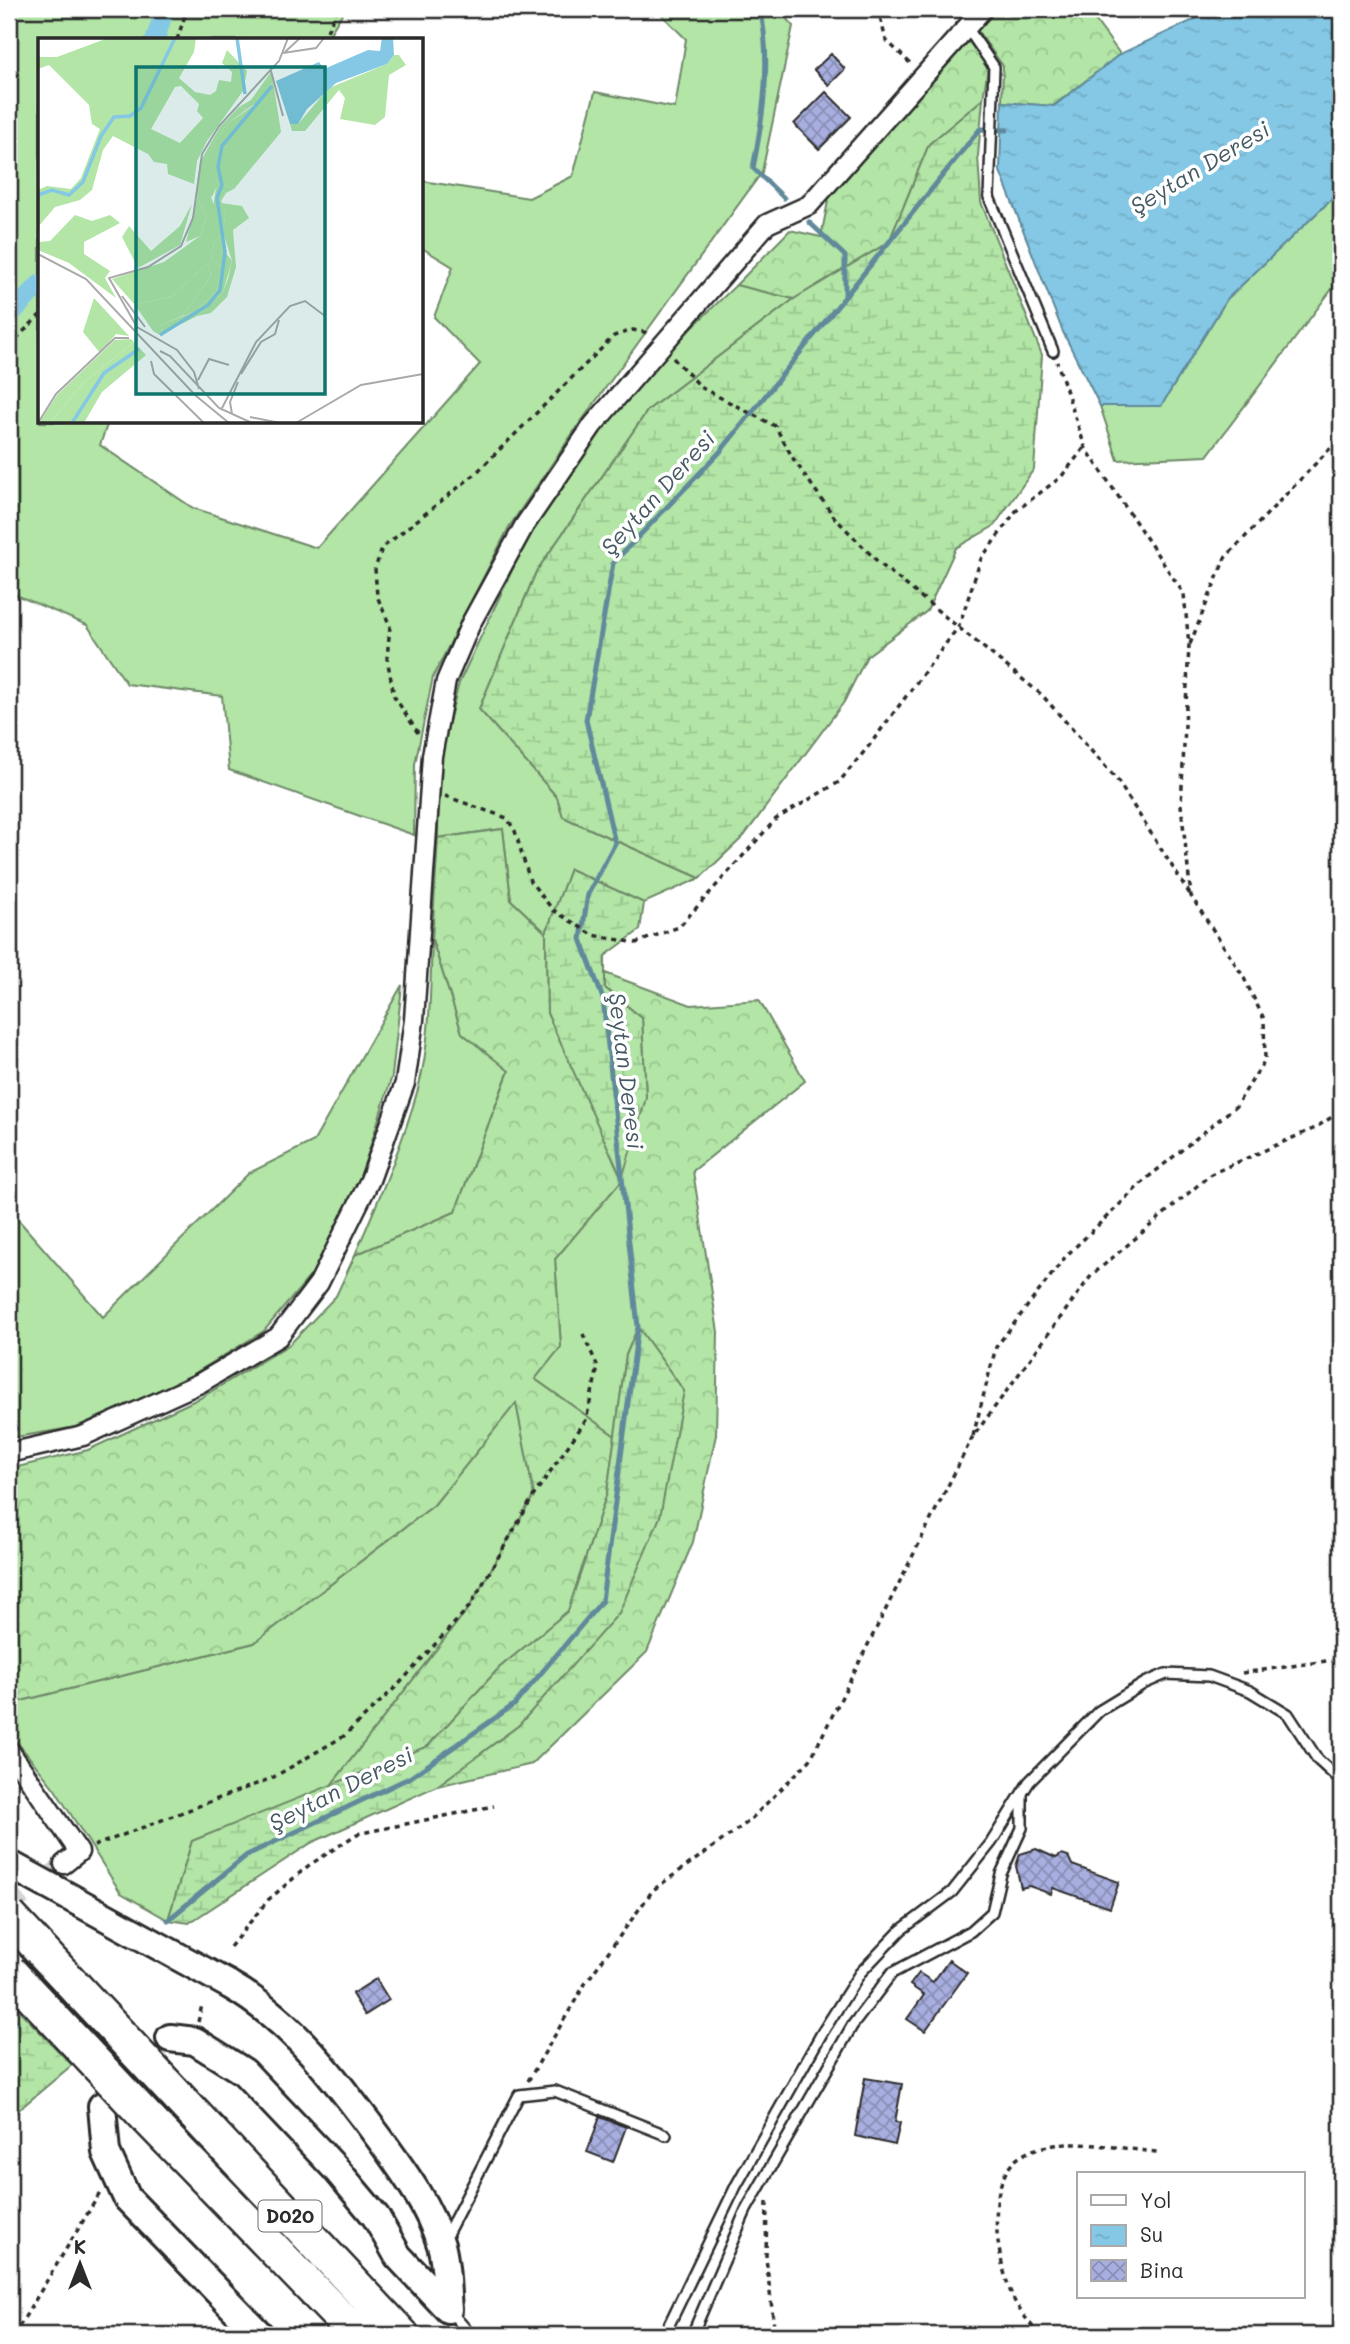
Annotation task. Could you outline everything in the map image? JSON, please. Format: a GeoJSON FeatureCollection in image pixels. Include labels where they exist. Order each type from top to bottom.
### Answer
{"type":"FeatureCollection","features":[{"type":"Feature","properties":{"kind":"highway","name":"D020"},"geometry":{"type":"LineString","coordinates":[[9,1916],[402,2335]]}},
{"type":"Feature","properties":{"kind":"highway","name":"D020"},"geometry":{"type":"LineString","coordinates":[[9,1971],[356,2335]]}},
{"type":"Feature","properties":{"kind":"street"},"geometry":{"type":"LineString","coordinates":[[15,1451],[83,1436],[200,1383],[278,1337],[319,1283],[370,1180],[405,1083],[414,1020],[432,755],[446,681],[471,623],[524,526],[593,425],[766,224],[809,205],[983,9]]}},
{"type":"Feature","properties":{"kind":"street"},"geometry":{"type":"LineString","coordinates":[[9,1751],[79,1852],[64,1864]]}},
{"type":"Feature","properties":{"kind":"street"},"geometry":{"type":"LineString","coordinates":[[9,1864],[228,1984],[248,1996],[288,2029],[337,2080],[414,2187],[441,2246],[448,2309]]}},
{"type":"Feature","properties":{"kind":"street"},"geometry":{"type":"LineString","coordinates":[[170,2038],[195,2041],[244,2072],[335,2168],[376,2217],[398,2256],[448,2309]]}},
{"type":"Feature","properties":{"kind":"street"},"geometry":{"type":"LineString","coordinates":[[102,2106],[106,2152],[127,2198],[260,2335]]}},
{"type":"Feature","properties":{"kind":"lane"},"geometry":{"type":"LineString","coordinates":[[968,29],[994,67],[989,197],[1054,351]]}},
{"type":"Feature","properties":{"kind":"lane"},"geometry":{"type":"LineString","coordinates":[[664,2335],[736,2186],[822,2033],[860,1973],[901,1930],[952,1892],[990,1843],[1022,1793],[1099,1711],[1166,1674],[1209,1676],[1250,1690],[1287,1714],[1318,1760],[1341,1781]]}},
{"type":"Feature","properties":{"kind":"lane"},"geometry":{"type":"LineString","coordinates":[[692,2335],[746,2210],[852,2026],[892,1973],[971,1931],[992,1912],[1001,1874],[1023,1828],[1022,1793]]}},
{"type":"Feature","properties":{"kind":"lane"},"geometry":{"type":"LineString","coordinates":[[441,2246],[519,2095],[555,2091],[666,2135]]}},
{"type":"Feature","properties":{"kind":"lane"},"geometry":{"type":"LineString","coordinates":[[448,2309],[471,2335]]}},
{"type":"Feature","properties":{"kind":"path"},"geometry":{"type":"LineString","coordinates":[[178,38],[187,9]]}},
{"type":"Feature","properties":{"kind":"path"},"geometry":{"type":"LineString","coordinates":[[324,38],[337,9]]}},
{"type":"Feature","properties":{"kind":"path"},"geometry":{"type":"LineString","coordinates":[[878,9],[886,40],[923,76]]}},
{"type":"Feature","properties":{"kind":"path"},"geometry":{"type":"LineString","coordinates":[[9,346],[38,317]]}},
{"type":"Feature","properties":{"kind":"path"},"geometry":{"type":"LineString","coordinates":[[432,755],[394,696],[387,658],[390,626],[377,596],[375,569],[382,548],[474,475],[614,336],[633,330],[654,334],[661,346],[702,388],[775,426],[794,460],[835,518],[879,563],[959,625],[1042,695],[1117,780],[1242,976],[1264,1018],[1265,1060],[1236,1106],[1146,1179],[1058,1266],[996,1348],[972,1438]]}},
{"type":"Feature","properties":{"kind":"path"},"geometry":{"type":"LineString","coordinates":[[1054,351],[1085,447],[1184,594],[1189,645],[1181,804],[1191,896]]}},
{"type":"Feature","properties":{"kind":"path"},"geometry":{"type":"LineString","coordinates":[[1189,645],[1225,558],[1341,437]]}},
{"type":"Feature","properties":{"kind":"path"},"geometry":{"type":"LineString","coordinates":[[429,791],[507,818],[515,831],[530,881],[553,910],[593,935],[636,943],[679,927],[776,819],[839,782],[959,625],[981,559],[1016,511],[1061,477],[1085,447]]}},
{"type":"Feature","properties":{"kind":"path"},"geometry":{"type":"LineString","coordinates":[[519,2095],[585,1984],[653,1890],[748,1822],[810,1760],[972,1438],[1091,1276],[1211,1174],[1315,1128],[1341,1111]]}},
{"type":"Feature","properties":{"kind":"path"},"geometry":{"type":"LineString","coordinates":[[79,1852],[272,1778],[344,1736],[400,1683],[470,1606],[534,1495],[586,1420],[598,1367],[582,1332]]}},
{"type":"Feature","properties":{"kind":"path"},"geometry":{"type":"LineString","coordinates":[[9,1406],[15,1451]]}},
{"type":"Feature","properties":{"kind":"path"},"geometry":{"type":"LineString","coordinates":[[1209,1676],[1307,1666],[1341,1659]]}},
{"type":"Feature","properties":{"kind":"path"},"geometry":{"type":"LineString","coordinates":[[230,1947],[268,1900],[308,1866],[357,1834],[494,1806]]}},
{"type":"Feature","properties":{"kind":"path"},"geometry":{"type":"LineString","coordinates":[[1038,2335],[1014,2300],[999,2247],[996,2201],[1004,2172],[1025,2153],[1059,2145],[1158,2152]]}},
{"type":"Feature","properties":{"kind":"path"},"geometry":{"type":"LineString","coordinates":[[14,2335],[114,2170]]}},
{"type":"Feature","properties":{"kind":"path"},"geometry":{"type":"LineString","coordinates":[[767,2175],[766,2258],[775,2335]]}},
{"type":"Feature","properties":{"kind":"green space"},"geometry":{"type":"Polygon","coordinates":[[[9,9],[345,9],[327,38],[38,38],[38,424],[107,424],[100,445],[193,508],[317,548],[480,364],[434,317],[453,267],[424,249],[424,181],[529,198],[573,176],[595,92],[675,108],[686,39],[656,9],[778,9],[793,26],[762,172],[575,430],[509,527],[433,677],[415,764],[414,835],[229,770],[222,696],[127,684],[87,625],[9,592],[9,9]]]}},
{"type":"Feature","properties":{"kind":"green space"},"geometry":{"type":"Polygon","coordinates":[[[996,9],[1087,9],[1120,54],[1053,106],[1002,102],[1003,66],[977,30],[996,9]]]}},
{"type":"Feature","properties":{"kind":"green space"},"geometry":{"type":"Polygon","coordinates":[[[967,39],[988,67],[983,99],[929,144],[889,242],[794,299],[736,285],[790,230],[821,237],[829,196],[967,39]]]}},
{"type":"Feature","properties":{"kind":"green space"},"geometry":{"type":"Polygon","coordinates":[[[983,99],[978,156],[981,202],[1042,355],[1034,469],[994,526],[956,548],[927,611],[867,656],[844,702],[744,836],[700,878],[563,817],[557,797],[479,709],[536,572],[648,410],[794,299],[889,242],[929,144],[983,99]]]}},
{"type":"Feature","properties":{"kind":"green space"},"geometry":{"type":"Polygon","coordinates":[[[1341,190],[1341,277],[1207,456],[1118,460],[1100,406],[1161,406],[1227,299],[1341,190]]]}},
{"type":"Feature","properties":{"kind":"green space"},"geometry":{"type":"Polygon","coordinates":[[[736,285],[794,299],[648,410],[536,572],[479,709],[557,797],[563,817],[700,878],[644,903],[570,869],[546,933],[511,900],[503,829],[438,838],[439,760],[459,683],[529,534],[599,432],[683,336],[736,285]]]}},
{"type":"Feature","properties":{"kind":"green space"},"geometry":{"type":"Polygon","coordinates":[[[503,829],[511,900],[546,933],[547,1013],[581,1086],[646,1098],[642,1018],[605,988],[605,973],[691,1005],[759,1000],[805,1081],[693,1171],[718,1332],[716,1435],[693,1542],[647,1652],[532,1764],[437,1786],[519,1725],[684,1391],[638,1327],[622,1180],[555,1259],[561,1347],[535,1379],[615,1436],[607,1493],[568,1611],[499,1668],[428,1746],[329,1788],[470,1606],[534,1495],[516,1403],[434,1505],[254,1643],[9,1704],[9,1469],[88,1450],[200,1398],[290,1344],[336,1296],[355,1255],[455,1212],[509,1071],[462,1033],[432,939],[438,838],[503,829]]]}},
{"type":"Feature","properties":{"kind":"green space"},"geometry":{"type":"Polygon","coordinates":[[[570,869],[644,903],[640,930],[605,956],[605,988],[642,1018],[646,1098],[622,1179],[547,1013],[546,933],[570,869]]]}},
{"type":"Feature","properties":{"kind":"green space"},"geometry":{"type":"Polygon","coordinates":[[[432,939],[462,1033],[509,1070],[455,1212],[355,1255],[397,1152],[418,1089],[428,1034],[432,939]]]}},
{"type":"Feature","properties":{"kind":"green space"},"geometry":{"type":"Polygon","coordinates":[[[402,985],[392,1076],[361,1176],[312,1274],[264,1331],[182,1381],[76,1427],[10,1438],[9,1209],[103,1317],[249,1173],[314,1141],[402,985]]]}},
{"type":"Feature","properties":{"kind":"green space"},"geometry":{"type":"Polygon","coordinates":[[[622,1179],[638,1327],[626,1355],[615,1436],[535,1379],[561,1346],[555,1259],[622,1179]]]}},
{"type":"Feature","properties":{"kind":"green space"},"geometry":{"type":"Polygon","coordinates":[[[638,1327],[684,1391],[660,1517],[619,1613],[519,1725],[437,1786],[311,1843],[189,1923],[168,1920],[192,1841],[428,1746],[499,1668],[568,1611],[607,1493],[626,1355],[638,1327]]]}},
{"type":"Feature","properties":{"kind":"green space"},"geometry":{"type":"Polygon","coordinates":[[[516,1402],[534,1495],[470,1606],[329,1788],[192,1841],[168,1920],[121,1893],[54,1788],[9,1732],[9,1704],[254,1643],[434,1505],[516,1402]]]}},
{"type":"Feature","properties":{"kind":"green space"},"geometry":{"type":"Polygon","coordinates":[[[9,2000],[72,2065],[9,2118],[9,2000]]]}},
{"type":"Feature","properties":{"kind":"water"},"geometry":{"type":"Polygon","coordinates":[[[1217,9],[1341,9],[1341,190],[1227,299],[1161,406],[1100,406],[1063,332],[1000,171],[1002,102],[1054,106],[1120,54],[1217,9]]]}},
{"type":"Feature","properties":{"kind":"building"},"geometry":{"type":"Polygon","coordinates":[[[831,54],[845,69],[829,85],[814,70],[831,54]]]}},
{"type":"Feature","properties":{"kind":"building"},"geometry":{"type":"Polygon","coordinates":[[[826,92],[851,117],[819,149],[794,124],[826,92]]]}},
{"type":"Feature","properties":{"kind":"building"},"geometry":{"type":"Polygon","coordinates":[[[1036,1849],[1056,1858],[1062,1854],[1068,1856],[1072,1865],[1119,1882],[1110,1908],[1053,1888],[1051,1894],[1029,1886],[1021,1888],[1016,1866],[1020,1854],[1036,1849]]]}},
{"type":"Feature","properties":{"kind":"building"},"geometry":{"type":"Polygon","coordinates":[[[949,1960],[967,1973],[925,2031],[907,2019],[924,1995],[910,1985],[919,1973],[933,1982],[949,1960]]]}},
{"type":"Feature","properties":{"kind":"building"},"geometry":{"type":"Polygon","coordinates":[[[376,1979],[389,2000],[365,2015],[352,1994],[376,1979]]]}},
{"type":"Feature","properties":{"kind":"building"},"geometry":{"type":"Polygon","coordinates":[[[865,2078],[902,2084],[895,2122],[900,2123],[895,2145],[855,2136],[865,2078]]]}},
{"type":"Feature","properties":{"kind":"building"},"geometry":{"type":"Polygon","coordinates":[[[600,2117],[626,2127],[613,2162],[587,2152],[600,2117]]]}},
{"type":"Feature","properties":{"kind":"waterway"},"geometry":{"type":"LineString","coordinates":[[156,38],[165,9]]}},
{"type":"Feature","properties":{"kind":"waterway"},"geometry":{"type":"LineString","coordinates":[[760,9],[766,68],[763,109],[753,168],[784,198]]}},
{"type":"Feature","properties":{"kind":"waterway","name":"Şeytan Deresi"},"geometry":{"type":"LineString","coordinates":[[168,1920],[247,1855],[411,1777],[515,1704],[602,1601],[638,1327],[603,999],[581,939],[588,894],[615,843],[586,720],[613,563],[720,452],[980,129],[1007,130]]}},
{"type":"Feature","properties":{"kind":"waterway"},"geometry":{"type":"LineString","coordinates":[[809,222],[845,256],[845,295]]}},
{"type":"Feature","properties":{"kind":"waterway"},"geometry":{"type":"LineString","coordinates":[[9,316],[38,286]]}},
{"type":"Feature","properties":{"kind":"waterway","name":"Şeytan Deresi"},"geometry":{"type":"LineString","coordinates":[[9,2027],[17,2022]]}},
{"type":"Feature","properties":{"kind":"tunnel"},"geometry":{"type":"LineString","coordinates":[[9,1907],[64,1864]]}}]}
